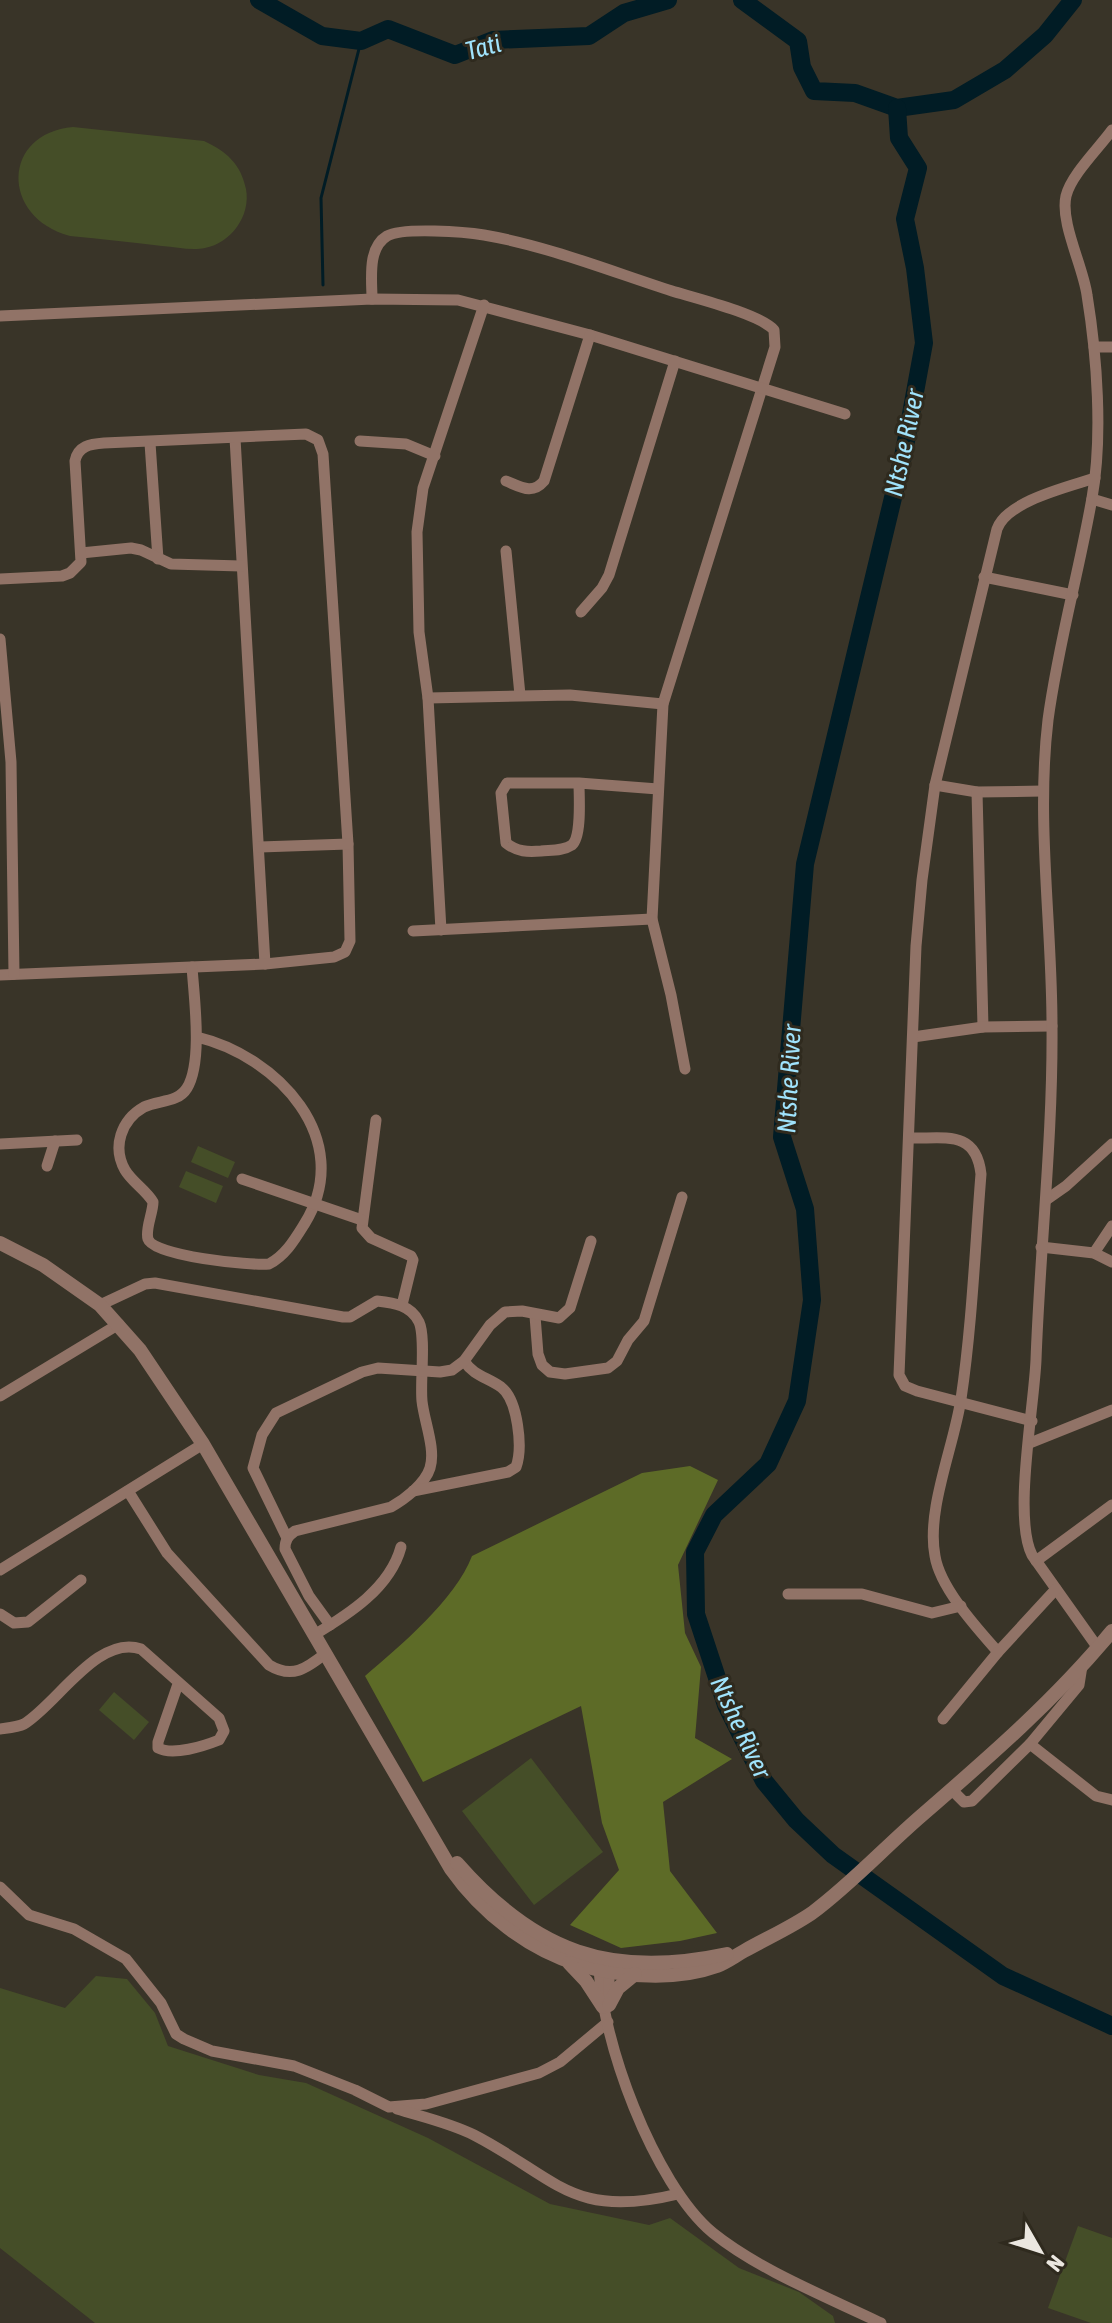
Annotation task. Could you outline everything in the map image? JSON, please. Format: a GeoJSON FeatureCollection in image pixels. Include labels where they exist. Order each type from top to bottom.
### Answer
{"type":"FeatureCollection","features":[{"type":"Feature","properties":{"kind":"street"},"geometry":{"type":"LineString","coordinates":[[1098,1648],[1036,1561],[1028,1547],[1024,1529],[1046,1200],[1052,1026],[1043,791],[1048,720],[1095,478],[1094,347],[1086,286],[1065,202],[1073,181],[1112,130]]}},
{"type":"Feature","properties":{"kind":"street"},"geometry":{"type":"LineString","coordinates":[[372,299],[373,257],[388,236],[430,231],[480,234],[520,242],[768,324],[774,330],[776,341],[663,704],[652,919],[685,1069]]}},
{"type":"Feature","properties":{"kind":"street"},"geometry":{"type":"LineString","coordinates":[[0,316],[436,298],[484,305],[590,335],[845,414]]}},
{"type":"Feature","properties":{"kind":"street"},"geometry":{"type":"LineString","coordinates":[[441,930],[428,698],[419,632],[417,532],[423,488],[484,305]]}},
{"type":"Feature","properties":{"kind":"street"},"geometry":{"type":"LineString","coordinates":[[506,481],[531,490],[537,489],[544,481],[590,335]]}},
{"type":"Feature","properties":{"kind":"street"},"geometry":{"type":"LineString","coordinates":[[1094,347],[1112,347]]}},
{"type":"Feature","properties":{"kind":"street"},"geometry":{"type":"LineString","coordinates":[[581,612],[609,575],[675,361]]}},
{"type":"Feature","properties":{"kind":"street"},"geometry":{"type":"LineString","coordinates":[[0,579],[62,576],[77,568],[81,562],[77,453],[91,444],[306,434],[318,440],[323,454],[348,844],[350,941],[345,952],[334,957],[265,964],[0,975]]}},
{"type":"Feature","properties":{"kind":"street"},"geometry":{"type":"LineString","coordinates":[[235,438],[265,964]]}},
{"type":"Feature","properties":{"kind":"street"},"geometry":{"type":"LineString","coordinates":[[360,441],[406,444],[435,456]]}},
{"type":"Feature","properties":{"kind":"street"},"geometry":{"type":"LineString","coordinates":[[150,443],[158,559]]}},
{"type":"Feature","properties":{"kind":"street"},"geometry":{"type":"LineString","coordinates":[[1032,1421],[910,1389],[899,1375],[916,946],[935,785],[997,529],[1005,515],[1046,494],[1095,478]]}},
{"type":"Feature","properties":{"kind":"street"},"geometry":{"type":"LineString","coordinates":[[1092,499],[1112,505]]}},
{"type":"Feature","properties":{"kind":"street"},"geometry":{"type":"LineString","coordinates":[[81,553],[131,548],[180,566],[241,566]]}},
{"type":"Feature","properties":{"kind":"street"},"geometry":{"type":"LineString","coordinates":[[506,551],[520,695]]}},
{"type":"Feature","properties":{"kind":"street"},"geometry":{"type":"LineString","coordinates":[[984,577],[1073,595]]}},
{"type":"Feature","properties":{"kind":"street"},"geometry":{"type":"LineString","coordinates":[[0,639],[11,762],[14,974]]}},
{"type":"Feature","properties":{"kind":"street"},"geometry":{"type":"LineString","coordinates":[[428,698],[570,695],[663,704]]}},
{"type":"Feature","properties":{"kind":"street"},"geometry":{"type":"LineString","coordinates":[[579,783],[577,835],[572,844],[562,849],[527,852],[506,843],[501,793],[507,783],[579,783],[658,789]]}},
{"type":"Feature","properties":{"kind":"street"},"geometry":{"type":"LineString","coordinates":[[935,785],[977,792],[1043,791]]}},
{"type":"Feature","properties":{"kind":"street"},"geometry":{"type":"LineString","coordinates":[[977,792],[983,1027]]}},
{"type":"Feature","properties":{"kind":"street"},"geometry":{"type":"LineString","coordinates":[[260,847],[348,844]]}},
{"type":"Feature","properties":{"kind":"street"},"geometry":{"type":"LineString","coordinates":[[413,931],[652,919]]}},
{"type":"Feature","properties":{"kind":"street"},"geometry":{"type":"LineString","coordinates":[[192,967],[197,1037],[191,1079],[186,1090],[177,1098],[146,1106],[133,1114],[120,1134],[119,1151],[126,1171],[146,1190],[153,1202],[147,1237],[151,1245],[194,1257],[269,1264],[286,1251],[315,1206],[321,1162],[314,1132],[305,1111],[267,1068],[237,1050],[197,1037]]}},
{"type":"Feature","properties":{"kind":"street"},"geometry":{"type":"LineString","coordinates":[[913,1037],[983,1027],[1052,1026]]}},
{"type":"Feature","properties":{"kind":"street"},"geometry":{"type":"LineString","coordinates":[[376,1120],[362,1220],[365,1234],[411,1256],[413,1260],[402,1305]]}},
{"type":"Feature","properties":{"kind":"street"},"geometry":{"type":"LineString","coordinates":[[909,1138],[962,1140],[971,1144],[980,1161],[973,1296],[961,1402],[933,1539],[938,1567],[961,1606],[998,1652]]}},
{"type":"Feature","properties":{"kind":"street"},"geometry":{"type":"LineString","coordinates":[[0,1144],[77,1140]]}},
{"type":"Feature","properties":{"kind":"street"},"geometry":{"type":"LineString","coordinates":[[47,1166],[55,1141]]}},
{"type":"Feature","properties":{"kind":"street"},"geometry":{"type":"LineString","coordinates":[[1046,1200],[1112,1144]]}},
{"type":"Feature","properties":{"kind":"street"},"geometry":{"type":"LineString","coordinates":[[242,1179],[362,1220]]}},
{"type":"Feature","properties":{"kind":"street"},"geometry":{"type":"LineString","coordinates":[[535,1316],[538,1354],[542,1365],[550,1372],[565,1374],[608,1368],[617,1361],[628,1340],[644,1321],[682,1197]]}},
{"type":"Feature","properties":{"kind":"street"},"geometry":{"type":"LineString","coordinates":[[1094,1253],[1112,1226]]}},
{"type":"Feature","properties":{"kind":"street"},"geometry":{"type":"LineString","coordinates":[[330,1625],[285,1549],[287,1538],[253,1468],[270,1419],[276,1413],[362,1372],[378,1368],[452,1370],[464,1361],[490,1325],[505,1312],[522,1311],[553,1319],[566,1314],[591,1241]]}},
{"type":"Feature","properties":{"kind":"street"},"geometry":{"type":"LineString","coordinates":[[0,1243],[43,1265],[100,1305],[119,1324],[164,1383],[203,1444],[463,1886],[489,1914],[531,1943],[567,1961],[586,1981],[607,2013]]}},
{"type":"Feature","properties":{"kind":"street"},"geometry":{"type":"LineString","coordinates":[[1041,1247],[1094,1253],[1112,1262]]}},
{"type":"Feature","properties":{"kind":"street"},"geometry":{"type":"LineString","coordinates":[[100,1305],[145,1284],[155,1283],[343,1317],[350,1317],[377,1301],[402,1305],[413,1313],[422,1332],[420,1370],[430,1467],[413,1491],[391,1507],[295,1531],[287,1538]]}},
{"type":"Feature","properties":{"kind":"street"},"geometry":{"type":"LineString","coordinates":[[0,1396],[119,1324]]}},
{"type":"Feature","properties":{"kind":"street"},"geometry":{"type":"LineString","coordinates":[[413,1491],[508,1472],[516,1467],[520,1449],[513,1407],[502,1388],[478,1376],[464,1361]]}},
{"type":"Feature","properties":{"kind":"street"},"geometry":{"type":"LineString","coordinates":[[1030,1443],[1112,1410]]}},
{"type":"Feature","properties":{"kind":"street"},"geometry":{"type":"LineString","coordinates":[[0,1570],[203,1444]]}},
{"type":"Feature","properties":{"kind":"street"},"geometry":{"type":"LineString","coordinates":[[128,1491],[167,1553],[269,1665],[280,1671],[299,1672],[326,1653]]}},
{"type":"Feature","properties":{"kind":"street"},"geometry":{"type":"LineString","coordinates":[[1036,1561],[1112,1505]]}},
{"type":"Feature","properties":{"kind":"street"},"geometry":{"type":"LineString","coordinates":[[314,1635],[388,1578],[401,1547]]}},
{"type":"Feature","properties":{"kind":"street"},"geometry":{"type":"LineString","coordinates":[[0,1614],[14,1623],[28,1622],[81,1580]]}},
{"type":"Feature","properties":{"kind":"street"},"geometry":{"type":"LineString","coordinates":[[943,1719],[998,1652],[1056,1589]]}},
{"type":"Feature","properties":{"kind":"street"},"geometry":{"type":"LineString","coordinates":[[788,1594],[862,1594],[932,1613],[961,1606]]}},
{"type":"Feature","properties":{"kind":"street"},"geometry":{"type":"LineString","coordinates":[[430,1833],[507,1915],[553,1942],[604,1965],[635,1974],[695,1972],[730,1960],[786,1931],[830,1899],[1035,1715],[1112,1631]]}},
{"type":"Feature","properties":{"kind":"street"},"geometry":{"type":"LineString","coordinates":[[0,1729],[23,1725],[103,1654],[120,1647],[141,1649],[222,1722],[224,1731],[219,1740],[186,1749],[165,1751],[158,1748],[178,1684]]}},
{"type":"Feature","properties":{"kind":"street"},"geometry":{"type":"LineString","coordinates":[[953,1791],[966,1803],[972,1801],[1030,1744],[1079,1685],[1082,1666]]}},
{"type":"Feature","properties":{"kind":"street"},"geometry":{"type":"LineString","coordinates":[[1030,1744],[1061,1772],[1096,1796],[1112,1800]]}},
{"type":"Feature","properties":{"kind":"street"},"geometry":{"type":"LineString","coordinates":[[0,1887],[29,1915],[74,1929],[126,1959],[161,2003],[176,2034],[184,2039],[212,2051],[294,2066],[389,2107],[471,2133],[551,2184],[576,2196],[620,2203],[678,2194]]}},
{"type":"Feature","properties":{"kind":"street"},"geometry":{"type":"LineString","coordinates":[[567,1961],[604,1965],[677,1963],[744,1951]]}},
{"type":"Feature","properties":{"kind":"street"},"geometry":{"type":"LineString","coordinates":[[604,1965],[607,2013],[616,2058],[631,2100],[678,2194],[712,2232],[744,2256],[860,2318],[881,2323]]}},
{"type":"Feature","properties":{"kind":"street"},"geometry":{"type":"LineString","coordinates":[[389,2107],[426,2104],[539,2073],[560,2062],[607,2013],[618,1988],[635,1974]]}},
{"type":"Feature","properties":{"kind":"green space"},"geometry":{"type":"Polygon","coordinates":[[[73,127],[204,141],[212,145],[231,159],[244,180],[247,199],[237,227],[214,245],[195,249],[70,236],[47,226],[31,212],[21,195],[19,177],[22,159],[33,144],[50,133],[73,127]]]}},
{"type":"Feature","properties":{"kind":"green space"},"geometry":{"type":"Polygon","coordinates":[[[198,1146],[235,1162],[228,1178],[191,1162],[198,1146]]]}},
{"type":"Feature","properties":{"kind":"green space"},"geometry":{"type":"Polygon","coordinates":[[[186,1171],[223,1186],[216,1203],[179,1187],[186,1171]]]}},
{"type":"Feature","properties":{"kind":"green space"},"geometry":{"type":"Polygon","coordinates":[[[690,1466],[718,1480],[678,1565],[685,1633],[701,1667],[695,1738],[732,1759],[663,1802],[670,1871],[717,1933],[621,1948],[570,1925],[619,1870],[602,1823],[581,1706],[423,1782],[365,1676],[410,1637],[440,1605],[472,1556],[642,1473],[690,1466]]]}},
{"type":"Feature","properties":{"kind":"green space"},"geometry":{"type":"Polygon","coordinates":[[[114,1692],[149,1722],[134,1740],[99,1710],[114,1692]]]}},
{"type":"Feature","properties":{"kind":"green space"},"geometry":{"type":"Polygon","coordinates":[[[531,1758],[603,1852],[534,1905],[462,1811],[531,1758]]]}},
{"type":"Feature","properties":{"kind":"green space"},"geometry":{"type":"Polygon","coordinates":[[[96,1976],[127,1979],[155,2013],[168,2046],[259,2075],[306,2083],[428,2138],[550,2204],[649,2225],[670,2218],[739,2268],[799,2292],[833,2316],[835,2323],[95,2323],[0,2248],[0,1988],[65,2008],[96,1976]]]}},
{"type":"Feature","properties":{"kind":"green space"},"geometry":{"type":"Polygon","coordinates":[[[1078,2226],[1112,2238],[1112,2323],[1091,2323],[1048,2308],[1078,2226]]]}},
{"type":"Feature","properties":{"kind":"waterway","name":"Tati"},"geometry":{"type":"LineString","coordinates":[[259,0],[322,36],[361,41],[388,29],[455,55],[493,40],[589,36],[624,13],[668,0]]}},
{"type":"Feature","properties":{"kind":"waterway","name":"Ntshe River"},"geometry":{"type":"LineString","coordinates":[[742,0],[798,41],[802,67],[814,91],[855,93],[897,108],[954,100],[1005,70],[1045,35],[1073,0]]}},
{"type":"Feature","properties":{"kind":"waterway"},"geometry":{"type":"LineString","coordinates":[[323,285],[321,198],[361,41]]}},
{"type":"Feature","properties":{"kind":"waterway","name":"Ntshe River"},"geometry":{"type":"LineString","coordinates":[[897,108],[899,138],[918,168],[905,219],[915,268],[924,343],[904,452],[805,864],[782,1137],[805,1209],[812,1300],[797,1401],[768,1464],[714,1515],[695,1552],[696,1614],[726,1705],[764,1781],[796,1820],[833,1855],[1003,1976],[1112,2026]]}}]}
